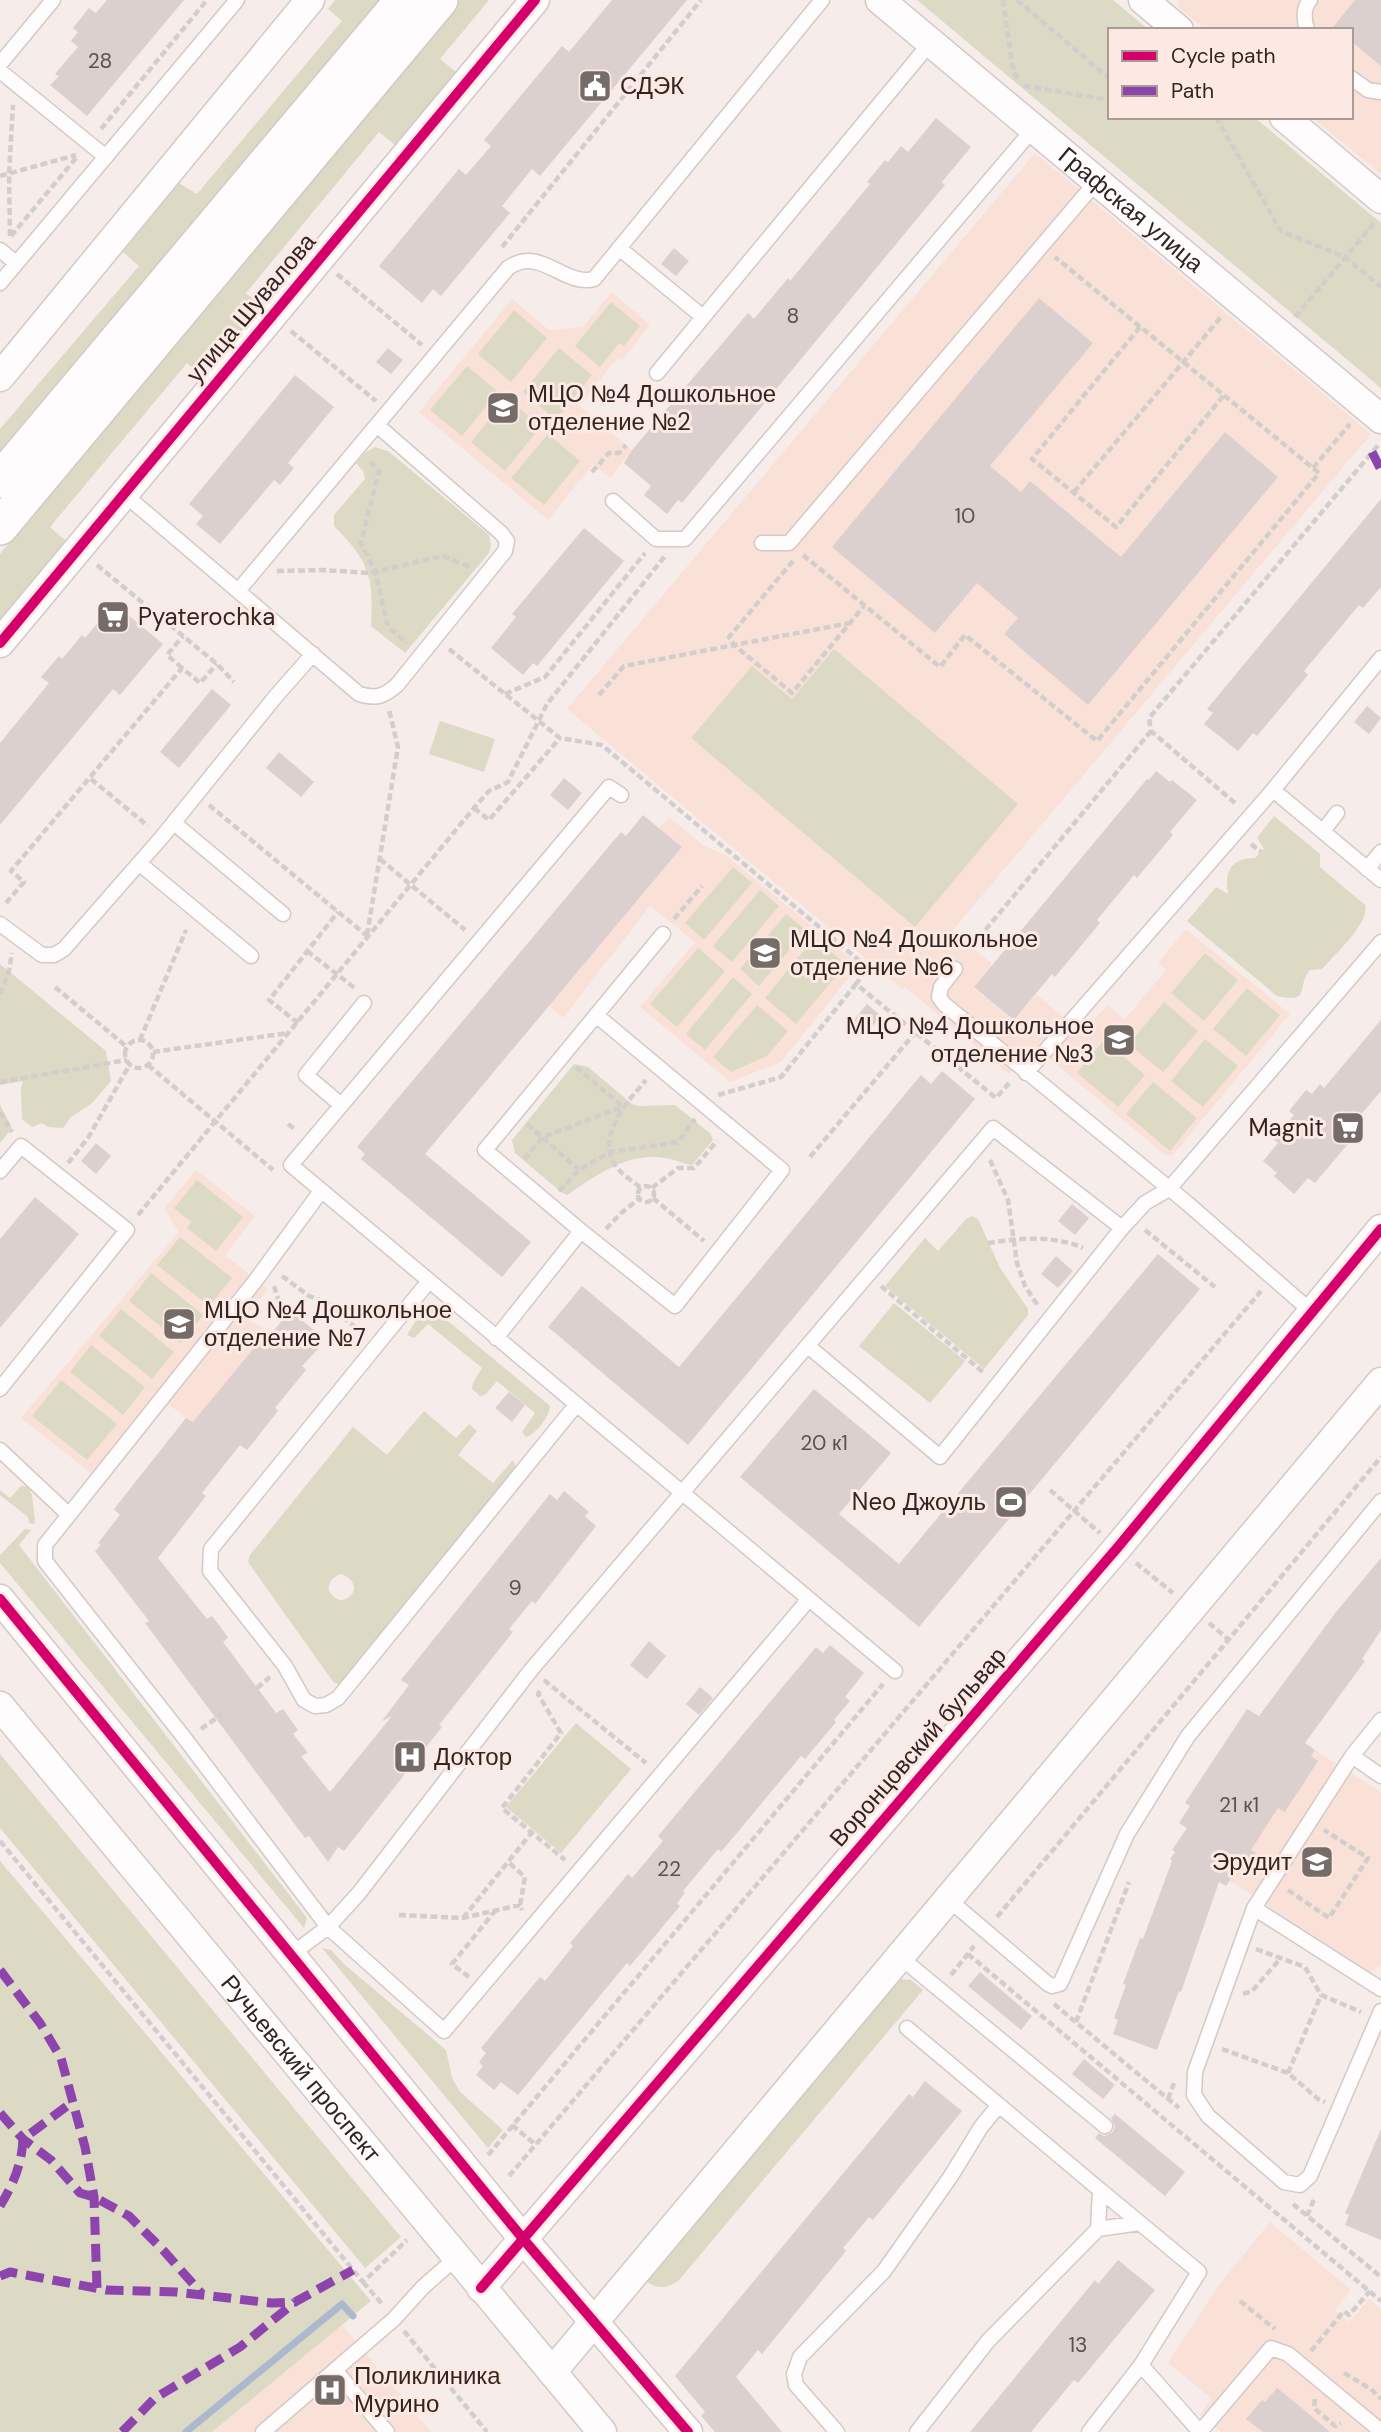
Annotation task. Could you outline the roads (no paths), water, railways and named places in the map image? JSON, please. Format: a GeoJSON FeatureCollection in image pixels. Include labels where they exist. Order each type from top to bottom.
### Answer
{"type":"FeatureCollection","features":[{"type":"Feature","properties":{"kind":"street"},"geometry":{"type":"LineString","coordinates":[[0,377],[310,0]]}},
{"type":"Feature","properties":{"kind":"street"},"geometry":{"type":"LineString","coordinates":[[0,480],[403,0]]}},
{"type":"Feature","properties":{"kind":"street"},"geometry":{"type":"LineString","coordinates":[[0,527],[440,0]]}},
{"type":"Feature","properties":{"kind":"street","name":"улица Шувалова"},"geometry":{"type":"LineString","coordinates":[[0,643],[535,0]]}},
{"type":"Feature","properties":{"kind":"street","name":"Графская улица"},"geometry":{"type":"LineString","coordinates":[[880,0],[1097,181],[1367,419]]}},
{"type":"Feature","properties":{"kind":"street"},"geometry":{"type":"LineString","coordinates":[[1146,1],[1177,28]]}},
{"type":"Feature","properties":{"kind":"street"},"geometry":{"type":"LineString","coordinates":[[1286,119],[1381,199]]}},
{"type":"Feature","properties":{"kind":"street","name":"Воронцовский бульвар"},"geometry":{"type":"LineString","coordinates":[[481,2288],[1118,1548],[1381,1229]]}},
{"type":"Feature","properties":{"kind":"street"},"geometry":{"type":"LineString","coordinates":[[552,2372],[948,1899],[1376,1397]]}},
{"type":"Feature","properties":{"kind":"street"},"geometry":{"type":"LineString","coordinates":[[0,1599],[524,2240],[688,2432]]}},
{"type":"Feature","properties":{"kind":"street","name":"Ручьевский проспект"},"geometry":{"type":"LineString","coordinates":[[0,1706],[602,2432]]}},
{"type":"Feature","properties":{"kind":"lane"},"geometry":{"type":"LineString","coordinates":[[0,64],[53,0]]}},
{"type":"Feature","properties":{"kind":"lane"},"geometry":{"type":"LineString","coordinates":[[0,283],[237,0]]}},
{"type":"Feature","properties":{"kind":"lane"},"geometry":{"type":"LineString","coordinates":[[238,591],[508,268],[517,262],[541,262],[586,281],[594,279],[822,0]]}},
{"type":"Feature","properties":{"kind":"lane"},"geometry":{"type":"LineString","coordinates":[[1306,28],[1304,19],[1310,0]]}},
{"type":"Feature","properties":{"kind":"lane"},"geometry":{"type":"LineString","coordinates":[[657,373],[931,42]]}},
{"type":"Feature","properties":{"kind":"lane"},"geometry":{"type":"LineString","coordinates":[[0,71],[106,157]]}},
{"type":"Feature","properties":{"kind":"lane"},"geometry":{"type":"LineString","coordinates":[[1353,80],[1367,90],[1381,92]]}},
{"type":"Feature","properties":{"kind":"lane"},"geometry":{"type":"LineString","coordinates":[[613,501],[656,539],[685,539],[1034,128]]}},
{"type":"Feature","properties":{"kind":"lane"},"geometry":{"type":"LineString","coordinates":[[762,543],[789,543],[1097,181]]}},
{"type":"Feature","properties":{"kind":"lane"},"geometry":{"type":"LineString","coordinates":[[619,248],[703,317]]}},
{"type":"Feature","properties":{"kind":"lane"},"geometry":{"type":"LineString","coordinates":[[0,250],[16,263]]}},
{"type":"Feature","properties":{"kind":"lane"},"geometry":{"type":"LineString","coordinates":[[124,494],[359,694],[373,698],[385,695],[397,685],[505,551],[507,541],[378,426]]}},
{"type":"Feature","properties":{"kind":"lane"},"geometry":{"type":"LineString","coordinates":[[0,924],[42,955],[54,955],[64,949],[174,823],[275,696],[313,654]]}},
{"type":"Feature","properties":{"kind":"lane"},"geometry":{"type":"LineString","coordinates":[[1026,1073],[1273,790],[1381,658]]}},
{"type":"Feature","properties":{"kind":"lane"},"geometry":{"type":"LineString","coordinates":[[621,795],[609,787],[291,1165],[895,1671]]}},
{"type":"Feature","properties":{"kind":"lane"},"geometry":{"type":"LineString","coordinates":[[1273,790],[1381,880]]}},
{"type":"Feature","properties":{"kind":"lane"},"geometry":{"type":"LineString","coordinates":[[1323,831],[1337,813]]}},
{"type":"Feature","properties":{"kind":"lane"},"geometry":{"type":"LineString","coordinates":[[174,823],[283,914]]}},
{"type":"Feature","properties":{"kind":"lane"},"geometry":{"type":"LineString","coordinates":[[1367,869],[1381,852]]}},
{"type":"Feature","properties":{"kind":"lane"},"geometry":{"type":"LineString","coordinates":[[140,863],[251,956]]}},
{"type":"Feature","properties":{"kind":"lane"},"geometry":{"type":"LineString","coordinates":[[596,1015],[782,1170],[675,1306],[485,1150],[667,928]]}},
{"type":"Feature","properties":{"kind":"lane"},"geometry":{"type":"LineString","coordinates":[[808,1346],[940,1457],[1122,1228],[1145,1203],[1169,1189],[1381,942]]}},
{"type":"Feature","properties":{"kind":"lane"},"geometry":{"type":"LineString","coordinates":[[955,969],[941,988],[939,997],[944,1004],[1169,1189],[1313,1313]]}},
{"type":"Feature","properties":{"kind":"lane"},"geometry":{"type":"LineString","coordinates":[[341,1105],[306,1075],[361,997]]}},
{"type":"Feature","properties":{"kind":"lane"},"geometry":{"type":"LineString","coordinates":[[292,1954],[328,1927],[359,1893],[531,1670],[993,1128],[1122,1228]]}},
{"type":"Feature","properties":{"kind":"lane"},"geometry":{"type":"LineString","coordinates":[[0,1171],[21,1146],[127,1230],[0,1389]]}},
{"type":"Feature","properties":{"kind":"lane"},"geometry":{"type":"LineString","coordinates":[[320,1191],[270,1270],[68,1514],[46,1545],[45,1562],[186,1740],[328,1927],[444,2031],[808,1599]]}},
{"type":"Feature","properties":{"kind":"lane"},"geometry":{"type":"LineString","coordinates":[[496,1338],[582,1231]]}},
{"type":"Feature","properties":{"kind":"lane"},"geometry":{"type":"LineString","coordinates":[[429,1281],[211,1549],[210,1571],[285,1666],[304,1700],[315,1706],[326,1705],[338,1698],[576,1405]]}},
{"type":"Feature","properties":{"kind":"lane"},"geometry":{"type":"LineString","coordinates":[[0,1450],[68,1514]]}},
{"type":"Feature","properties":{"kind":"lane"},"geometry":{"type":"LineString","coordinates":[[948,1899],[1048,1983],[1052,1986],[1060,1984],[1127,1834],[1188,1736],[1381,1501]]}},
{"type":"Feature","properties":{"kind":"lane"},"geometry":{"type":"LineString","coordinates":[[1379,2015],[1310,2176],[1300,2185],[1284,2182],[1208,2116],[1194,2095],[1195,2072],[1254,1908],[1352,1756],[1381,1720]]}},
{"type":"Feature","properties":{"kind":"lane"},"geometry":{"type":"LineString","coordinates":[[1352,1756],[1381,1776]]}},
{"type":"Feature","properties":{"kind":"lane"},"geometry":{"type":"LineString","coordinates":[[1254,1908],[1381,1989]]}},
{"type":"Feature","properties":{"kind":"lane"},"geometry":{"type":"LineString","coordinates":[[900,1956],[1105,2126]]}},
{"type":"Feature","properties":{"kind":"lane"},"geometry":{"type":"LineString","coordinates":[[907,2028],[1199,2272],[1141,2365],[1089,2432]]}},
{"type":"Feature","properties":{"kind":"lane"},"geometry":{"type":"LineString","coordinates":[[837,2432],[796,2385],[794,2374],[800,2357],[884,2271],[951,2176],[981,2127],[999,2105]]}},
{"type":"Feature","properties":{"kind":"lane"},"geometry":{"type":"LineString","coordinates":[[1098,2229],[1100,2190]]}},
{"type":"Feature","properties":{"kind":"lane"},"geometry":{"type":"LineString","coordinates":[[917,2432],[988,2341],[1098,2229],[1140,2223]]}},
{"type":"Feature","properties":{"kind":"lane"},"geometry":{"type":"LineString","coordinates":[[263,2432],[394,2319],[423,2287],[456,2258]]}},
{"type":"Feature","properties":{"kind":"lane"},"geometry":{"type":"LineString","coordinates":[[1141,2365],[1200,2432],[1271,2348],[1288,2354],[1381,2431]]}},
{"type":"Feature","properties":{"kind":"lane"},"geometry":{"type":"LineString","coordinates":[[335,2370],[387,2432]]}},
{"type":"Feature","properties":{"kind":"waterway"},"geometry":{"type":"LineString","coordinates":[[186,2432],[342,2304],[353,2316]]}},
{"type":"Feature","properties":{"kind":"place","name":"СДЭК"},"geometry":{"type":"Point","coordinates":[595,86]}},
{"type":"Feature","properties":{"kind":"place","name":"МЦО №4 Дошкольное отделение №2"},"geometry":{"type":"Point","coordinates":[503,408]}},
{"type":"Feature","properties":{"kind":"place","name":"Pyaterochka"},"geometry":{"type":"Point","coordinates":[113,617]}},
{"type":"Feature","properties":{"kind":"place","name":"МЦО №4 Дошкольное отделение №6"},"geometry":{"type":"Point","coordinates":[765,953]}},
{"type":"Feature","properties":{"kind":"place","name":"МЦО №4 Дошкольное отделение №3"},"geometry":{"type":"Point","coordinates":[1119,1040]}},
{"type":"Feature","properties":{"kind":"place","name":"Magnit"},"geometry":{"type":"Point","coordinates":[1348,1128]}},
{"type":"Feature","properties":{"kind":"place","name":"МЦО №4 Дошкольное отделение №7"},"geometry":{"type":"Point","coordinates":[179,1324]}},
{"type":"Feature","properties":{"kind":"place","name":"Neo Джоуль"},"geometry":{"type":"Point","coordinates":[1011,1502]}},
{"type":"Feature","properties":{"kind":"place","name":"Доктор"},"geometry":{"type":"Point","coordinates":[410,1757]}},
{"type":"Feature","properties":{"kind":"place","name":"Эрудит"},"geometry":{"type":"Point","coordinates":[1317,1862]}},
{"type":"Feature","properties":{"kind":"place","name":"Поликлиника Мурино"},"geometry":{"type":"Point","coordinates":[330,2390]}}]}
